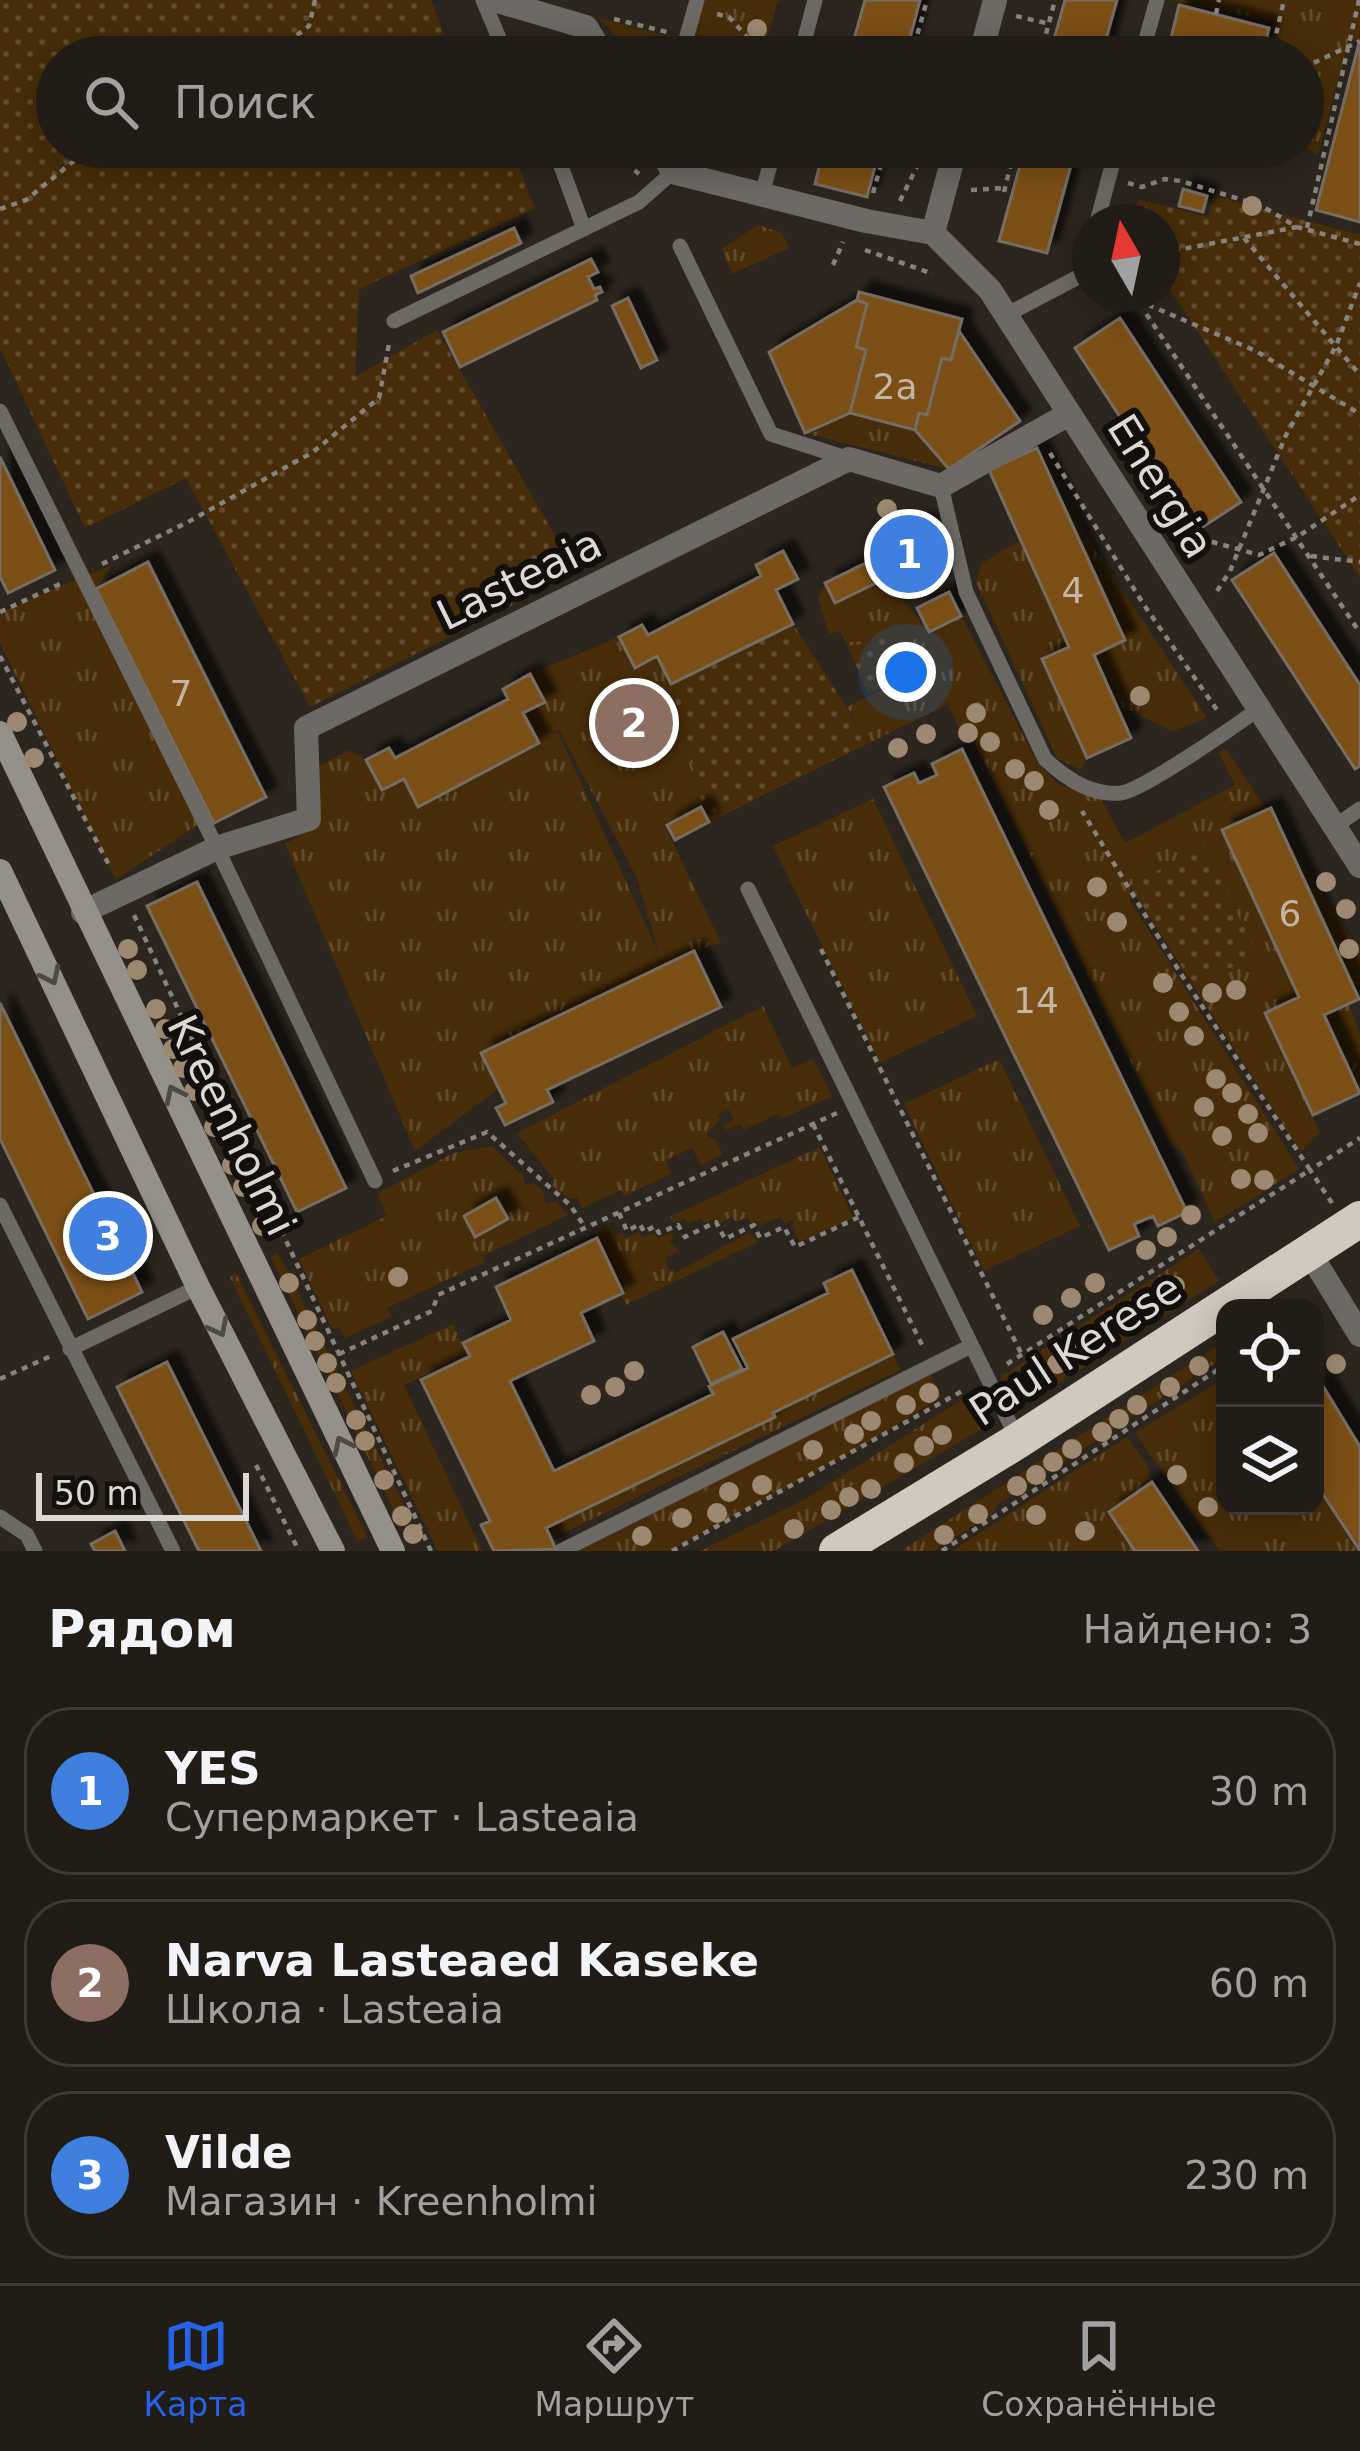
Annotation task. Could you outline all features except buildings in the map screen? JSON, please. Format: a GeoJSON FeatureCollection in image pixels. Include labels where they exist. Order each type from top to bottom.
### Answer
{"type":"FeatureCollection","features":[{"type":"Feature","properties":{"kind":"highway","name":"Paul Kerese"},"geometry":{"type":"LineString","coordinates":[[837,1551],[1019,1440],[1353,1223]]}},
{"type":"Feature","properties":{"kind":"main road","name":"Kreenholmi"},"geometry":{"type":"LineString","coordinates":[[0,733],[393,1551]]}},
{"type":"Feature","properties":{"kind":"main road"},"geometry":{"type":"LineString","coordinates":[[0,871],[198,1287],[333,1551]]}},
{"type":"Feature","properties":{"kind":"street"},"geometry":{"type":"LineString","coordinates":[[494,0],[586,27],[591,36]]}},
{"type":"Feature","properties":{"kind":"street"},"geometry":{"type":"LineString","coordinates":[[986,36],[995,0]]}},
{"type":"Feature","properties":{"kind":"street"},"geometry":{"type":"LineString","coordinates":[[671,168],[932,233],[950,168]]}},
{"type":"Feature","properties":{"kind":"street","name":"Energia"},"geometry":{"type":"LineString","coordinates":[[932,233],[991,290],[1360,866]]}},
{"type":"Feature","properties":{"kind":"street"},"geometry":{"type":"LineString","coordinates":[[849,459],[941,486],[1069,414]]}},
{"type":"Feature","properties":{"kind":"street","name":"Lasteaia"},"geometry":{"type":"LineString","coordinates":[[83,912],[217,848],[309,819],[306,728],[849,459]]}},
{"type":"Feature","properties":{"kind":"street"},"geometry":{"type":"LineString","coordinates":[[1309,1252],[1360,1335]]}},
{"type":"Feature","properties":{"kind":"lane"},"geometry":{"type":"LineString","coordinates":[[483,0],[498,36]]}},
{"type":"Feature","properties":{"kind":"lane"},"geometry":{"type":"LineString","coordinates":[[687,36],[698,0]]}},
{"type":"Feature","properties":{"kind":"lane"},"geometry":{"type":"LineString","coordinates":[[806,36],[815,0]]}},
{"type":"Feature","properties":{"kind":"lane"},"geometry":{"type":"LineString","coordinates":[[1147,36],[1157,0]]}},
{"type":"Feature","properties":{"kind":"lane"},"geometry":{"type":"LineString","coordinates":[[562,168],[584,229]]}},
{"type":"Feature","properties":{"kind":"lane"},"geometry":{"type":"LineString","coordinates":[[762,194],[769,168]]}},
{"type":"Feature","properties":{"kind":"lane"},"geometry":{"type":"LineString","coordinates":[[1102,204],[1111,168]]}},
{"type":"Feature","properties":{"kind":"lane"},"geometry":{"type":"LineString","coordinates":[[394,321],[639,202],[673,172]]}},
{"type":"Feature","properties":{"kind":"lane"},"geometry":{"type":"LineString","coordinates":[[680,246],[771,434],[849,459]]}},
{"type":"Feature","properties":{"kind":"lane"},"geometry":{"type":"LineString","coordinates":[[1006,315],[1072,280]]}},
{"type":"Feature","properties":{"kind":"lane"},"geometry":{"type":"LineString","coordinates":[[0,411],[217,848],[375,1181]]}},
{"type":"Feature","properties":{"kind":"lane"},"geometry":{"type":"LineString","coordinates":[[941,486],[966,592],[1046,759],[1061,774],[1090,788],[1123,793],[1257,710]]}},
{"type":"Feature","properties":{"kind":"lane"},"geometry":{"type":"LineString","coordinates":[[1334,827],[1360,808]]}},
{"type":"Feature","properties":{"kind":"lane"},"geometry":{"type":"LineString","coordinates":[[748,889],[1019,1440]]}},
{"type":"Feature","properties":{"kind":"lane"},"geometry":{"type":"LineString","coordinates":[[0,1205],[173,1551]]}},
{"type":"Feature","properties":{"kind":"lane"},"geometry":{"type":"LineString","coordinates":[[70,1349],[198,1287]]}},
{"type":"Feature","properties":{"kind":"lane"},"geometry":{"type":"LineString","coordinates":[[561,1551],[970,1346]]}},
{"type":"Feature","properties":{"kind":"lane"},"geometry":{"type":"LineString","coordinates":[[0,1517],[27,1535],[35,1551]]}},
{"type":"Feature","properties":{"kind":"path"},"geometry":{"type":"LineString","coordinates":[[296,36],[309,26],[315,0]]}},
{"type":"Feature","properties":{"kind":"path"},"geometry":{"type":"LineString","coordinates":[[718,0],[714,14],[729,16],[746,36]]}},
{"type":"Feature","properties":{"kind":"path"},"geometry":{"type":"LineString","coordinates":[[917,36],[927,0]]}},
{"type":"Feature","properties":{"kind":"path"},"geometry":{"type":"LineString","coordinates":[[1045,36],[1055,0]]}},
{"type":"Feature","properties":{"kind":"path"},"geometry":{"type":"LineString","coordinates":[[1216,14],[1219,0]]}},
{"type":"Feature","properties":{"kind":"path"},"geometry":{"type":"LineString","coordinates":[[1276,36],[1284,0]]}},
{"type":"Feature","properties":{"kind":"path"},"geometry":{"type":"LineString","coordinates":[[1324,152],[1359,0]]}},
{"type":"Feature","properties":{"kind":"path"},"geometry":{"type":"LineString","coordinates":[[1016,16],[1048,23]]}},
{"type":"Feature","properties":{"kind":"path"},"geometry":{"type":"LineString","coordinates":[[608,18],[683,36]]}},
{"type":"Feature","properties":{"kind":"path"},"geometry":{"type":"LineString","coordinates":[[1324,57],[1360,41]]}},
{"type":"Feature","properties":{"kind":"path"},"geometry":{"type":"LineString","coordinates":[[0,208],[26,200],[65,168]]}},
{"type":"Feature","properties":{"kind":"path"},"geometry":{"type":"LineString","coordinates":[[869,210],[881,168]]}},
{"type":"Feature","properties":{"kind":"path"},"geometry":{"type":"LineString","coordinates":[[971,190],[1004,190],[1010,168]]}},
{"type":"Feature","properties":{"kind":"path"},"geometry":{"type":"LineString","coordinates":[[1306,230],[1320,168]]}},
{"type":"Feature","properties":{"kind":"path"},"geometry":{"type":"LineString","coordinates":[[1109,177],[1142,187],[1165,179],[1181,182],[1262,206],[1297,227],[1360,244]]}},
{"type":"Feature","properties":{"kind":"path"},"geometry":{"type":"LineString","coordinates":[[1180,250],[1297,227]]}},
{"type":"Feature","properties":{"kind":"path"},"geometry":{"type":"LineString","coordinates":[[1244,238],[1360,375]]}},
{"type":"Feature","properties":{"kind":"path"},"geometry":{"type":"LineString","coordinates":[[833,265],[837,254]]}},
{"type":"Feature","properties":{"kind":"path"},"geometry":{"type":"LineString","coordinates":[[1217,591],[1336,346],[1360,283]]}},
{"type":"Feature","properties":{"kind":"path"},"geometry":{"type":"LineString","coordinates":[[1145,312],[1360,633]]}},
{"type":"Feature","properties":{"kind":"path"},"geometry":{"type":"LineString","coordinates":[[1171,312],[1212,329],[1360,413]]}},
{"type":"Feature","properties":{"kind":"path"},"geometry":{"type":"LineString","coordinates":[[0,612],[188,522],[313,452],[380,398],[394,321]]}},
{"type":"Feature","properties":{"kind":"path"},"geometry":{"type":"LineString","coordinates":[[1038,432],[1144,605],[1231,729]]}},
{"type":"Feature","properties":{"kind":"path"},"geometry":{"type":"LineString","coordinates":[[1177,532],[1259,555],[1297,537],[1360,495]]}},
{"type":"Feature","properties":{"kind":"path"},"geometry":{"type":"LineString","coordinates":[[1311,556],[1360,562]]}},
{"type":"Feature","properties":{"kind":"path"},"geometry":{"type":"LineString","coordinates":[[0,656],[135,917],[431,1551]]}},
{"type":"Feature","properties":{"kind":"path"},"geometry":{"type":"LineString","coordinates":[[1061,774],[1144,915],[1310,1170],[1353,1223]]}},
{"type":"Feature","properties":{"kind":"path"},"geometry":{"type":"LineString","coordinates":[[820,949],[1022,1355]]}},
{"type":"Feature","properties":{"kind":"path"},"geometry":{"type":"LineString","coordinates":[[339,1354],[432,1312],[438,1295],[853,1106]]}},
{"type":"Feature","properties":{"kind":"path"},"geometry":{"type":"LineString","coordinates":[[813,1124],[931,1365]]}},
{"type":"Feature","properties":{"kind":"path"},"geometry":{"type":"LineString","coordinates":[[375,1181],[487,1132],[570,1205],[586,1227]]}},
{"type":"Feature","properties":{"kind":"path"},"geometry":{"type":"LineString","coordinates":[[1310,1170],[1360,1138]]}},
{"type":"Feature","properties":{"kind":"path"},"geometry":{"type":"LineString","coordinates":[[619,1212],[627,1231],[640,1224],[644,1232],[655,1226],[659,1234],[678,1225],[685,1237],[716,1222],[725,1239],[754,1225],[760,1238],[784,1227],[795,1247],[859,1217]]}},
{"type":"Feature","properties":{"kind":"path"},"geometry":{"type":"LineString","coordinates":[[0,1378],[70,1349]]}},
{"type":"Feature","properties":{"kind":"path"},"geometry":{"type":"LineString","coordinates":[[942,1551],[1216,1371]]}},
{"type":"Feature","properties":{"kind":"green space"},"geometry":{"type":"Polygon","coordinates":[[[0,0],[431,0],[444,36],[36,36],[36,168],[519,168],[535,208],[359,289],[355,377],[437,330],[576,573],[310,707],[186,478],[85,528],[0,348],[0,0]]]}},
{"type":"Feature","properties":{"kind":"green space"},"geometry":{"type":"Polygon","coordinates":[[[697,0],[778,0],[768,36],[701,36],[689,31],[697,0]]]}},
{"type":"Feature","properties":{"kind":"green space"},"geometry":{"type":"Polygon","coordinates":[[[1170,0],[1360,0],[1360,41],[1349,39],[1324,133],[1324,36],[1271,36],[1275,22],[1170,0]]]}},
{"type":"Feature","properties":{"kind":"green space"},"geometry":{"type":"Polygon","coordinates":[[[598,18],[667,36],[614,36],[598,18]]]}},
{"type":"Feature","properties":{"kind":"green space"},"geometry":{"type":"Polygon","coordinates":[[[1214,196],[1360,235],[1360,577],[1180,305],[1180,210],[1208,217],[1214,196]]]}},
{"type":"Feature","properties":{"kind":"green space"},"geometry":{"type":"Polygon","coordinates":[[[758,225],[782,233],[789,248],[732,274],[722,249],[758,225]]]}},
{"type":"Feature","properties":{"kind":"green space"},"geometry":{"type":"Polygon","coordinates":[[[850,413],[915,430],[949,469],[805,433],[850,413]]]}},
{"type":"Feature","properties":{"kind":"green space"},"geometry":{"type":"Polygon","coordinates":[[[1058,493],[1207,718],[1173,731],[1116,704],[1094,655],[1124,640],[1058,493]]]}},
{"type":"Feature","properties":{"kind":"green space"},"geometry":{"type":"Polygon","coordinates":[[[1021,540],[1069,647],[1087,758],[1080,770],[1057,758],[976,582],[981,564],[1021,540]]]}},
{"type":"Feature","properties":{"kind":"green space"},"geometry":{"type":"Polygon","coordinates":[[[112,565],[96,589],[210,816],[116,880],[0,643],[0,612],[112,565]]]}},
{"type":"Feature","properties":{"kind":"green space"},"geometry":{"type":"Polygon","coordinates":[[[825,583],[836,603],[876,583],[896,592],[929,632],[961,616],[1038,764],[1061,786],[1097,792],[1125,843],[1235,785],[1219,753],[1226,749],[1264,806],[1222,831],[1299,997],[1266,1013],[1320,1133],[1301,1152],[1195,988],[1256,953],[1203,845],[1130,886],[1130,901],[1299,1169],[1215,1222],[1182,1151],[1171,1145],[972,736],[964,738],[948,704],[869,743],[847,707],[905,678],[881,630],[848,647],[840,631],[829,634],[818,598],[825,583]]]}},
{"type":"Feature","properties":{"kind":"green space"},"geometry":{"type":"Polygon","coordinates":[[[793,624],[869,743],[711,821],[702,804],[671,684],[793,624]]]}},
{"type":"Feature","properties":{"kind":"green space"},"geometry":{"type":"Polygon","coordinates":[[[881,630],[905,679],[868,693],[848,647],[881,630]]]}},
{"type":"Feature","properties":{"kind":"green space"},"geometry":{"type":"Polygon","coordinates":[[[619,637],[635,667],[657,656],[671,684],[702,804],[664,824],[721,943],[694,951],[482,1053],[498,1089],[415,1151],[285,844],[318,825],[314,769],[349,750],[366,760],[382,790],[404,779],[419,807],[538,744],[523,713],[545,702],[530,674],[619,637]],[[558,728],[659,954],[637,878],[558,728]]]}},
{"type":"Feature","properties":{"kind":"green space"},"geometry":{"type":"Polygon","coordinates":[[[873,799],[977,1016],[880,1063],[773,846],[873,799]]]}},
{"type":"Feature","properties":{"kind":"green space"},"geometry":{"type":"Polygon","coordinates":[[[1284,836],[1360,951],[1360,987],[1354,989],[1284,836]]]}},
{"type":"Feature","properties":{"kind":"green space"},"geometry":{"type":"Polygon","coordinates":[[[1203,845],[1257,953],[1195,988],[1130,886],[1203,845]]]}},
{"type":"Feature","properties":{"kind":"green space"},"geometry":{"type":"Polygon","coordinates":[[[1349,1004],[1360,1035],[1360,1093],[1324,1015],[1349,1004]]]}},
{"type":"Feature","properties":{"kind":"green space"},"geometry":{"type":"Polygon","coordinates":[[[763,1006],[792,1068],[813,1059],[832,1096],[744,1130],[741,1124],[726,1130],[723,1125],[734,1120],[729,1110],[718,1114],[720,1120],[707,1134],[715,1138],[723,1155],[701,1165],[692,1148],[666,1160],[671,1174],[624,1196],[621,1190],[582,1208],[577,1197],[569,1199],[552,1185],[554,1179],[517,1133],[763,1006]]]}},
{"type":"Feature","properties":{"kind":"green space"},"geometry":{"type":"Polygon","coordinates":[[[999,1059],[1080,1226],[984,1271],[904,1104],[999,1059]]]}},
{"type":"Feature","properties":{"kind":"green space"},"geometry":{"type":"Polygon","coordinates":[[[492,1146],[522,1172],[525,1185],[533,1183],[544,1192],[545,1204],[555,1201],[568,1215],[483,1256],[485,1262],[387,1308],[391,1317],[345,1338],[339,1327],[332,1329],[299,1259],[387,1216],[377,1194],[453,1153],[492,1146]]]}},
{"type":"Feature","properties":{"kind":"green space"},"geometry":{"type":"Polygon","coordinates":[[[820,1147],[853,1218],[800,1242],[794,1219],[784,1223],[781,1216],[760,1226],[757,1221],[751,1224],[748,1217],[720,1223],[717,1218],[704,1223],[701,1218],[688,1224],[685,1218],[673,1223],[670,1217],[820,1147]]]}},
{"type":"Feature","properties":{"kind":"green space"},"geometry":{"type":"Polygon","coordinates":[[[610,1224],[616,1236],[622,1233],[625,1238],[639,1232],[642,1238],[654,1233],[658,1238],[671,1232],[674,1238],[669,1241],[679,1251],[665,1258],[669,1270],[676,1273],[748,1233],[758,1242],[626,1305],[594,1232],[610,1224]]]}},
{"type":"Feature","properties":{"kind":"green space"},"geometry":{"type":"Polygon","coordinates":[[[1199,1249],[1219,1281],[1030,1402],[1012,1399],[1000,1377],[1199,1249]]]}},
{"type":"Feature","properties":{"kind":"green space"},"geometry":{"type":"Polygon","coordinates":[[[278,1253],[409,1515],[399,1521],[271,1257],[278,1253]]]}},
{"type":"Feature","properties":{"kind":"green space"},"geometry":{"type":"Polygon","coordinates":[[[236,1273],[367,1536],[358,1542],[230,1277],[236,1273]]]}},
{"type":"Feature","properties":{"kind":"green space"},"geometry":{"type":"Polygon","coordinates":[[[453,1324],[467,1355],[404,1385],[482,1551],[438,1551],[351,1371],[453,1324]]]}},
{"type":"Feature","properties":{"kind":"green space"},"geometry":{"type":"Polygon","coordinates":[[[1216,1347],[1216,1363],[998,1504],[993,1513],[934,1551],[901,1551],[1216,1347]]]}},
{"type":"Feature","properties":{"kind":"green space"},"geometry":{"type":"Polygon","coordinates":[[[893,1354],[900,1370],[551,1539],[546,1528],[893,1354]]]}},
{"type":"Feature","properties":{"kind":"green space"},"geometry":{"type":"Polygon","coordinates":[[[930,1374],[941,1397],[854,1451],[669,1551],[579,1551],[930,1374]]]}},
{"type":"Feature","properties":{"kind":"green space"},"geometry":{"type":"Polygon","coordinates":[[[1216,1384],[1216,1515],[1324,1515],[1324,1497],[1357,1551],[1220,1551],[1135,1433],[1216,1384]]]}},
{"type":"Feature","properties":{"kind":"green space"},"geometry":{"type":"Polygon","coordinates":[[[977,1390],[988,1425],[774,1551],[700,1551],[804,1500],[977,1390]]]}},
{"type":"Feature","properties":{"kind":"green space"},"geometry":{"type":"Polygon","coordinates":[[[1127,1437],[1147,1464],[1152,1482],[1109,1512],[1135,1551],[952,1551],[1127,1437]]]}},
{"type":"Feature","properties":{"kind":"place","name":"YES"},"geometry":{"type":"Point","coordinates":[909,554]}},
{"type":"Feature","properties":{"kind":"place","name":"Narva Lasteaed Kaseke"},"geometry":{"type":"Point","coordinates":[634,723]}},
{"type":"Feature","properties":{"kind":"place","name":"Vilde"},"geometry":{"type":"Point","coordinates":[108,1236]}}]}
